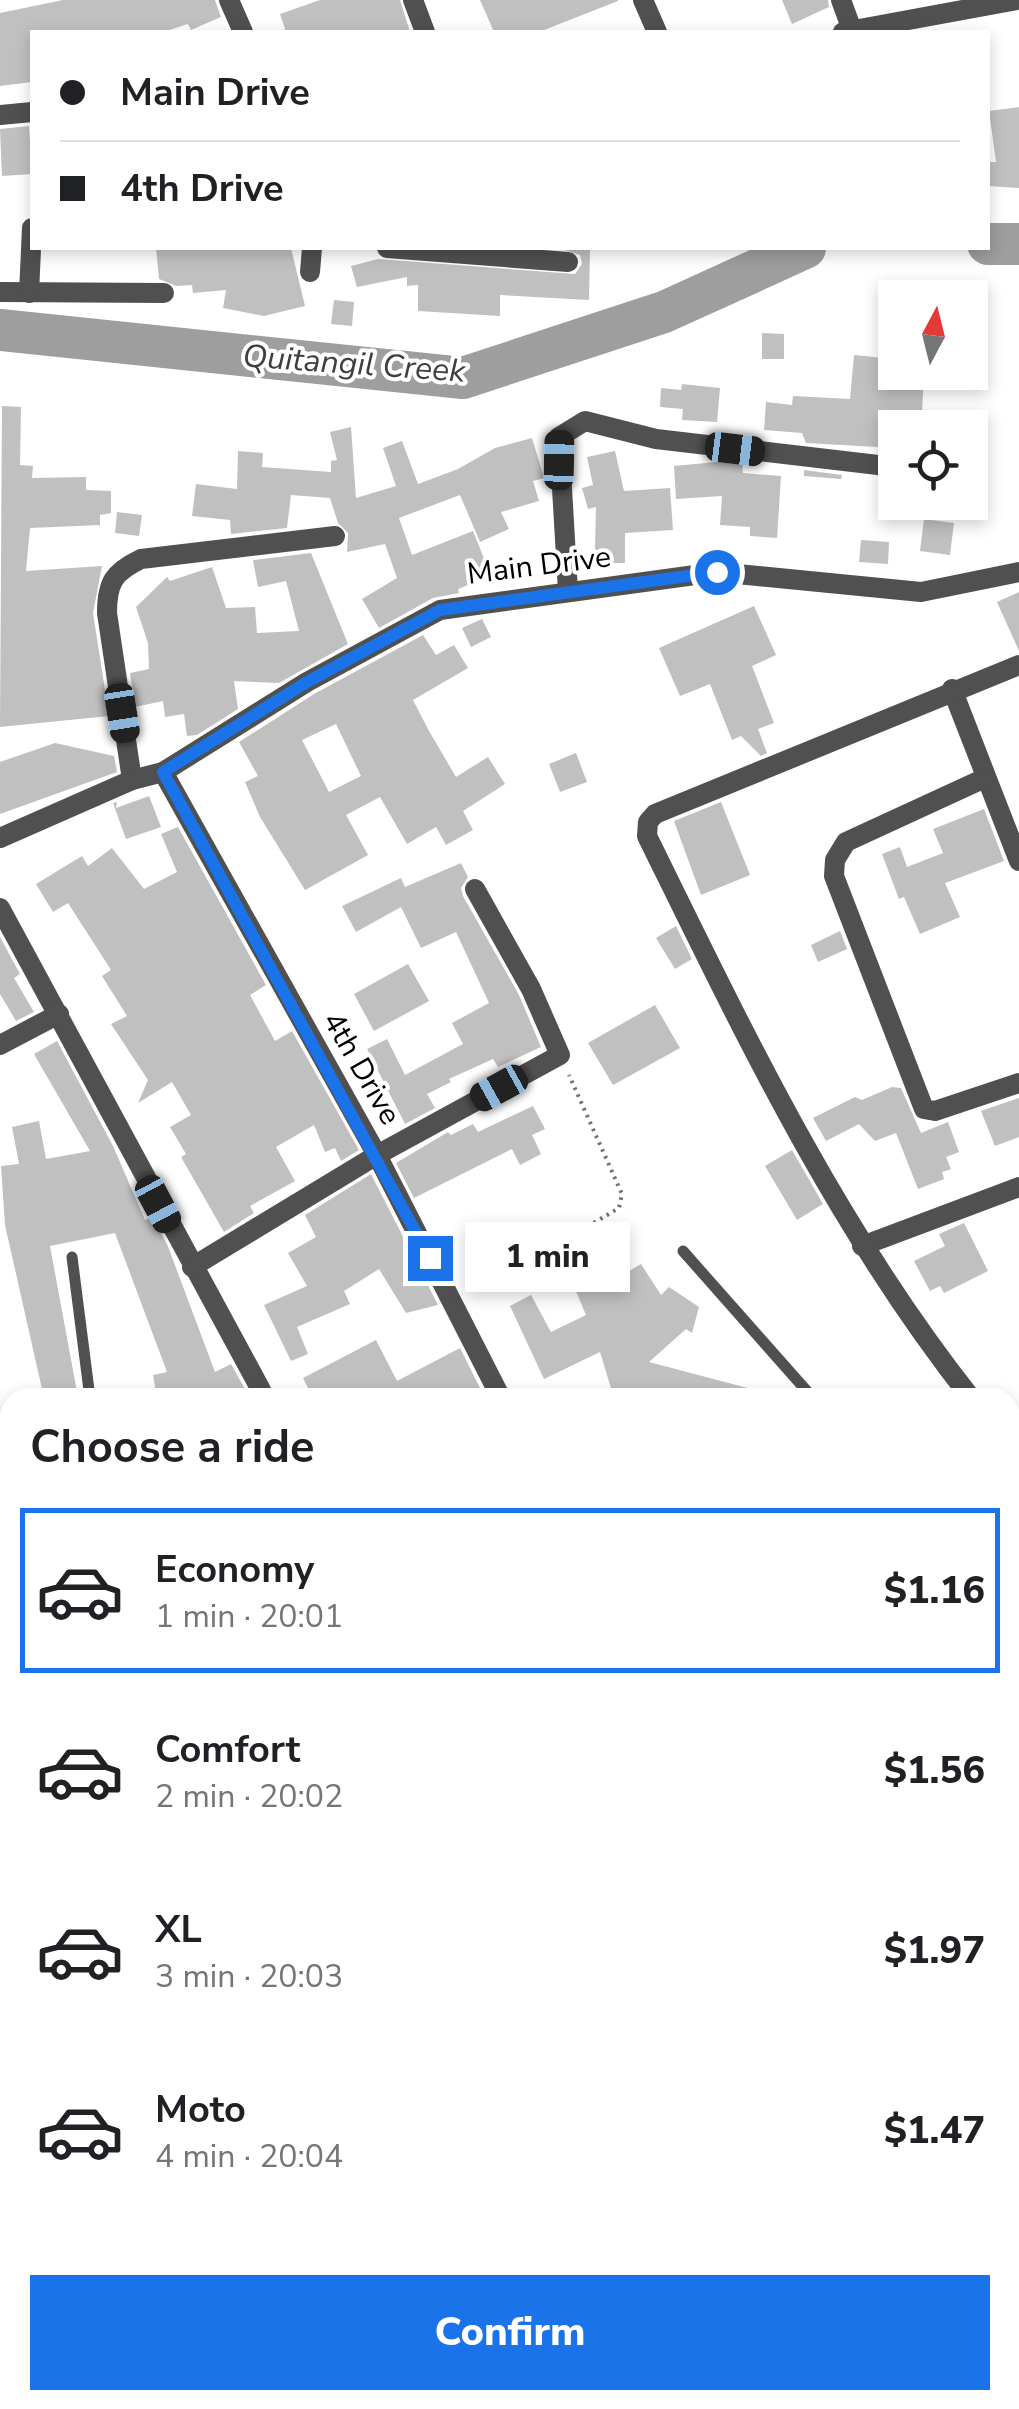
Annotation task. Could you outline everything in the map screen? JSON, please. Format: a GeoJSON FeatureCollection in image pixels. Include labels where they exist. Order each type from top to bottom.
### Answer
{"type":"FeatureCollection","features":[{"type":"Feature","properties":{"kind":"street"},"geometry":{"type":"LineString","coordinates":[[229,0],[242,30]]}},
{"type":"Feature","properties":{"kind":"street"},"geometry":{"type":"LineString","coordinates":[[413,0],[424,30]]}},
{"type":"Feature","properties":{"kind":"street"},"geometry":{"type":"LineString","coordinates":[[644,0],[656,30]]}},
{"type":"Feature","properties":{"kind":"street"},"geometry":{"type":"LineString","coordinates":[[841,0],[848,30]]}},
{"type":"Feature","properties":{"kind":"street"},"geometry":{"type":"LineString","coordinates":[[853,30],[1017,0]]}},
{"type":"Feature","properties":{"kind":"street"},"geometry":{"type":"LineString","coordinates":[[0,115],[30,112]]}},
{"type":"Feature","properties":{"kind":"street"},"geometry":{"type":"LineString","coordinates":[[29,292],[31,250]]}},
{"type":"Feature","properties":{"kind":"street"},"geometry":{"type":"LineString","coordinates":[[310,272],[312,250]]}},
{"type":"Feature","properties":{"kind":"street"},"geometry":{"type":"LineString","coordinates":[[414,250],[568,262]]}},
{"type":"Feature","properties":{"kind":"street"},"geometry":{"type":"LineString","coordinates":[[0,292],[164,293]]}},
{"type":"Feature","properties":{"kind":"street"},"geometry":{"type":"LineString","coordinates":[[568,591],[559,437],[585,421],[656,440],[878,465]]}},
{"type":"Feature","properties":{"kind":"street"},"geometry":{"type":"LineString","coordinates":[[132,780],[107,612],[107,588],[118,570],[141,558],[336,536]]}},
{"type":"Feature","properties":{"kind":"street","name":"Main Drive"},"geometry":{"type":"LineString","coordinates":[[0,838],[132,780],[163,772],[307,682],[440,610],[717,572],[922,592],[1019,572]]}},
{"type":"Feature","properties":{"kind":"street"},"geometry":{"type":"LineString","coordinates":[[964,1388],[862,1246],[778,1103],[646,836],[648,822],[656,814],[952,689],[1019,665]]}},
{"type":"Feature","properties":{"kind":"street"},"geometry":{"type":"LineString","coordinates":[[952,689],[1019,862]]}},
{"type":"Feature","properties":{"kind":"street","name":"4th Drive"},"geometry":{"type":"LineString","coordinates":[[163,772],[377,1155],[496,1388]]}},
{"type":"Feature","properties":{"kind":"street"},"geometry":{"type":"LineString","coordinates":[[985,778],[846,842],[836,860],[834,876],[924,1108],[935,1111],[1019,1082]]}},
{"type":"Feature","properties":{"kind":"street"},"geometry":{"type":"LineString","coordinates":[[192,1267],[377,1155],[560,1055],[531,989],[475,889]]}},
{"type":"Feature","properties":{"kind":"street"},"geometry":{"type":"LineString","coordinates":[[0,908],[260,1388]]}},
{"type":"Feature","properties":{"kind":"street"},"geometry":{"type":"LineString","coordinates":[[0,1044],[58,1014]]}},
{"type":"Feature","properties":{"kind":"street"},"geometry":{"type":"LineString","coordinates":[[862,1246],[1019,1187]]}},
{"type":"Feature","properties":{"kind":"lane"},"geometry":{"type":"LineString","coordinates":[[683,1251],[803,1388]]}},
{"type":"Feature","properties":{"kind":"lane"},"geometry":{"type":"LineString","coordinates":[[72,1257],[89,1388]]}},
{"type":"Feature","properties":{"kind":"path"},"geometry":{"type":"LineString","coordinates":[[448,1292],[535,1257],[619,1208],[622,1194],[560,1055]]}},
{"type":"Feature","properties":{"kind":"building"},"geometry":{"type":"Polygon","coordinates":[[[63,0],[215,0],[221,17],[191,30],[188,24],[169,30],[30,30],[30,82],[0,86],[0,13],[63,0]]]}},
{"type":"Feature","properties":{"kind":"building"},"geometry":{"type":"Polygon","coordinates":[[[320,0],[400,0],[409,30],[285,30],[280,14],[320,0]]]}},
{"type":"Feature","properties":{"kind":"building"},"geometry":{"type":"Polygon","coordinates":[[[480,0],[618,0],[544,30],[493,30],[480,0]]]}},
{"type":"Feature","properties":{"kind":"building"},"geometry":{"type":"Polygon","coordinates":[[[782,0],[828,0],[829,7],[792,24],[782,0]]]}},
{"type":"Feature","properties":{"kind":"building"},"geometry":{"type":"Polygon","coordinates":[[[1019,107],[1019,188],[990,186],[990,162],[996,162],[990,111],[1019,107]]]}},
{"type":"Feature","properties":{"kind":"building"},"geometry":{"type":"Polygon","coordinates":[[[29,126],[30,174],[2,176],[0,129],[29,126]]]}},
{"type":"Feature","properties":{"kind":"building"},"geometry":{"type":"Polygon","coordinates":[[[156,250],[291,250],[305,306],[264,316],[223,308],[226,290],[193,293],[192,285],[176,286],[159,279],[156,250]]]}},
{"type":"Feature","properties":{"kind":"building"},"geometry":{"type":"Polygon","coordinates":[[[565,250],[590,250],[589,300],[500,295],[500,316],[418,311],[418,285],[407,286],[407,277],[357,287],[351,266],[378,259],[575,274],[582,264],[580,255],[565,250]]]}},
{"type":"Feature","properties":{"kind":"building"},"geometry":{"type":"Polygon","coordinates":[[[334,300],[354,302],[352,326],[331,324],[334,300]]]}},
{"type":"Feature","properties":{"kind":"building"},"geometry":{"type":"Polygon","coordinates":[[[762,333],[784,334],[784,359],[762,359],[762,333]]]}},
{"type":"Feature","properties":{"kind":"building"},"geometry":{"type":"Polygon","coordinates":[[[854,355],[878,357],[878,390],[923,390],[922,410],[878,410],[878,447],[806,443],[802,433],[764,430],[766,402],[792,405],[793,396],[850,399],[854,355]]]}},
{"type":"Feature","properties":{"kind":"building"},"geometry":{"type":"Polygon","coordinates":[[[682,384],[720,388],[717,422],[682,420],[683,409],[660,407],[661,388],[681,390],[682,384]]]}},
{"type":"Feature","properties":{"kind":"building"},"geometry":{"type":"Polygon","coordinates":[[[2,406],[21,407],[20,465],[33,466],[32,478],[86,477],[86,490],[111,491],[111,513],[100,515],[100,525],[30,528],[26,571],[102,566],[93,613],[109,716],[0,727],[2,406]]]}},
{"type":"Feature","properties":{"kind":"building"},"geometry":{"type":"Polygon","coordinates":[[[351,427],[356,498],[396,486],[383,448],[402,441],[418,484],[458,469],[495,448],[532,438],[544,478],[533,481],[539,501],[501,512],[509,529],[480,542],[460,495],[399,518],[412,555],[473,531],[491,576],[458,589],[459,593],[433,598],[379,628],[362,599],[397,578],[385,544],[347,552],[348,533],[338,523],[330,498],[291,495],[287,528],[231,534],[230,520],[192,516],[196,484],[237,489],[238,451],[263,453],[262,467],[331,472],[331,461],[337,460],[330,432],[351,427]]]}},
{"type":"Feature","properties":{"kind":"building"},"geometry":{"type":"Polygon","coordinates":[[[615,451],[624,491],[670,488],[673,530],[625,533],[625,563],[602,563],[595,548],[596,507],[588,509],[582,488],[593,485],[587,457],[615,451]]]}},
{"type":"Feature","properties":{"kind":"building"},"geometry":{"type":"Polygon","coordinates":[[[742,463],[743,473],[781,476],[777,538],[750,536],[750,527],[720,525],[722,496],[676,499],[674,466],[742,463]]]}},
{"type":"Feature","properties":{"kind":"building"},"geometry":{"type":"Polygon","coordinates":[[[804,470],[842,475],[841,479],[804,476],[804,470]]]}},
{"type":"Feature","properties":{"kind":"building"},"geometry":{"type":"Polygon","coordinates":[[[117,512],[142,515],[139,536],[115,533],[117,512]]]}},
{"type":"Feature","properties":{"kind":"building"},"geometry":{"type":"Polygon","coordinates":[[[924,520],[954,523],[950,555],[920,551],[924,520]]]}},
{"type":"Feature","properties":{"kind":"building"},"geometry":{"type":"Polygon","coordinates":[[[861,540],[889,542],[888,564],[859,562],[861,540]]]}},
{"type":"Feature","properties":{"kind":"building"},"geometry":{"type":"Polygon","coordinates":[[[311,553],[348,644],[279,683],[234,681],[238,709],[197,735],[187,736],[184,714],[165,717],[163,701],[135,707],[130,673],[149,669],[148,643],[136,607],[167,577],[170,581],[212,567],[226,608],[255,607],[257,633],[299,631],[286,581],[258,587],[253,560],[311,553]]]}},
{"type":"Feature","properties":{"kind":"building"},"geometry":{"type":"Polygon","coordinates":[[[1019,592],[1019,651],[997,602],[1019,592]]]}},
{"type":"Feature","properties":{"kind":"building"},"geometry":{"type":"Polygon","coordinates":[[[754,606],[776,655],[752,666],[774,723],[758,729],[767,753],[761,756],[741,736],[732,740],[710,684],[680,696],[659,648],[754,606]]]}},
{"type":"Feature","properties":{"kind":"building"},"geometry":{"type":"Polygon","coordinates":[[[482,619],[491,637],[471,647],[462,628],[482,619]]]}},
{"type":"Feature","properties":{"kind":"building"},"geometry":{"type":"Polygon","coordinates":[[[423,635],[436,655],[454,645],[468,668],[413,700],[456,777],[488,757],[505,784],[463,811],[473,830],[446,845],[436,827],[407,844],[380,797],[346,815],[368,855],[305,890],[260,817],[245,782],[258,776],[239,742],[314,694],[423,635]],[[336,724],[302,740],[329,792],[361,776],[336,724]]]}},
{"type":"Feature","properties":{"kind":"building"},"geometry":{"type":"Polygon","coordinates":[[[55,743],[114,756],[117,772],[0,814],[0,762],[55,743]]]}},
{"type":"Feature","properties":{"kind":"building"},"geometry":{"type":"Polygon","coordinates":[[[576,753],[587,782],[560,792],[549,764],[576,753]]]}},
{"type":"Feature","properties":{"kind":"building"},"geometry":{"type":"Polygon","coordinates":[[[149,796],[161,827],[126,839],[113,803],[117,802],[116,808],[149,796]]]}},
{"type":"Feature","properties":{"kind":"building"},"geometry":{"type":"Polygon","coordinates":[[[721,802],[750,875],[701,895],[674,821],[721,802]]]}},
{"type":"Feature","properties":{"kind":"building"},"geometry":{"type":"Polygon","coordinates":[[[984,809],[1004,861],[945,883],[960,917],[920,934],[904,897],[899,899],[882,854],[900,847],[907,867],[943,853],[933,829],[984,809]]]}},
{"type":"Feature","properties":{"kind":"building"},"geometry":{"type":"Polygon","coordinates":[[[178,827],[266,985],[250,995],[275,1041],[292,1031],[359,1150],[341,1161],[335,1148],[325,1152],[314,1125],[276,1147],[295,1181],[250,1206],[254,1213],[224,1232],[181,1157],[186,1154],[170,1127],[191,1115],[172,1082],[138,1103],[148,1080],[111,1024],[127,1016],[102,976],[111,970],[68,903],[53,912],[36,884],[82,856],[88,866],[112,848],[144,889],[177,872],[161,834],[178,827]]]}},
{"type":"Feature","properties":{"kind":"building"},"geometry":{"type":"Polygon","coordinates":[[[461,863],[468,877],[461,888],[463,896],[519,995],[541,1047],[498,1067],[493,1059],[449,1079],[451,1082],[427,1094],[435,1108],[405,1124],[367,1049],[387,1039],[405,1075],[463,1044],[452,1023],[489,1003],[456,932],[421,948],[401,907],[356,932],[342,906],[401,878],[405,887],[461,863]]]}},
{"type":"Feature","properties":{"kind":"building"},"geometry":{"type":"Polygon","coordinates":[[[676,926],[692,959],[675,969],[656,938],[676,926]]]}},
{"type":"Feature","properties":{"kind":"building"},"geometry":{"type":"Polygon","coordinates":[[[840,931],[847,949],[818,962],[811,945],[840,931]]]}},
{"type":"Feature","properties":{"kind":"building"},"geometry":{"type":"Polygon","coordinates":[[[0,937],[20,974],[14,978],[34,1012],[16,1021],[0,994],[0,937]]]}},
{"type":"Feature","properties":{"kind":"building"},"geometry":{"type":"Polygon","coordinates":[[[408,964],[429,1001],[374,1031],[354,994],[408,964]]]}},
{"type":"Feature","properties":{"kind":"building"},"geometry":{"type":"Polygon","coordinates":[[[655,1005],[680,1048],[613,1085],[588,1043],[655,1005]]]}},
{"type":"Feature","properties":{"kind":"building"},"geometry":{"type":"Polygon","coordinates":[[[57,1041],[113,1146],[145,1220],[152,1217],[167,1244],[215,1372],[231,1364],[244,1388],[155,1388],[153,1375],[167,1372],[115,1233],[50,1246],[76,1388],[42,1388],[5,1225],[1,1166],[19,1164],[12,1127],[39,1121],[46,1159],[90,1151],[34,1054],[57,1041]]]}},
{"type":"Feature","properties":{"kind":"building"},"geometry":{"type":"Polygon","coordinates":[[[892,1087],[901,1088],[921,1133],[948,1122],[959,1152],[946,1157],[951,1169],[942,1172],[944,1179],[918,1189],[896,1133],[875,1141],[859,1124],[826,1141],[813,1118],[855,1097],[862,1100],[892,1087]]]}},
{"type":"Feature","properties":{"kind":"building"},"geometry":{"type":"Polygon","coordinates":[[[1019,1098],[1019,1137],[995,1146],[981,1111],[1019,1098]]]}},
{"type":"Feature","properties":{"kind":"building"},"geometry":{"type":"Polygon","coordinates":[[[533,1106],[545,1129],[532,1135],[541,1154],[520,1165],[512,1149],[414,1198],[396,1163],[448,1132],[451,1135],[473,1124],[478,1132],[533,1106]]]}},
{"type":"Feature","properties":{"kind":"building"},"geometry":{"type":"Polygon","coordinates":[[[792,1150],[823,1204],[797,1220],[765,1166],[792,1150]]]}},
{"type":"Feature","properties":{"kind":"building"},"geometry":{"type":"Polygon","coordinates":[[[371,1174],[438,1305],[406,1313],[379,1269],[344,1291],[350,1304],[297,1327],[308,1354],[291,1361],[264,1305],[307,1286],[288,1253],[316,1237],[305,1215],[371,1174]]]}},
{"type":"Feature","properties":{"kind":"building"},"geometry":{"type":"Polygon","coordinates":[[[964,1223],[988,1271],[944,1293],[940,1286],[930,1291],[914,1261],[945,1246],[939,1234],[964,1223]]]}},
{"type":"Feature","properties":{"kind":"building"},"geometry":{"type":"Polygon","coordinates":[[[608,1241],[624,1274],[641,1264],[661,1295],[669,1287],[699,1307],[692,1333],[686,1329],[649,1362],[748,1388],[611,1388],[600,1352],[544,1379],[510,1306],[531,1295],[551,1332],[586,1315],[562,1258],[608,1241]]]}},
{"type":"Feature","properties":{"kind":"building"},"geometry":{"type":"Polygon","coordinates":[[[376,1340],[397,1381],[460,1348],[480,1388],[308,1388],[303,1378],[376,1340]]]}},
{"type":"Feature","properties":{"kind":"waterway","name":"Quitangil Creek"},"geometry":{"type":"LineString","coordinates":[[990,244],[1019,244]]}},
{"type":"Feature","properties":{"kind":"waterway","name":"Quitangil Creek"},"geometry":{"type":"LineString","coordinates":[[0,330],[463,378],[664,312],[801,250]]}},
{"type":"Feature","properties":{"kind":"route"},"geometry":{"type":"LineString","coordinates":[[430,1258],[377,1155],[163,772],[307,682],[440,610],[717,572]]}}]}
